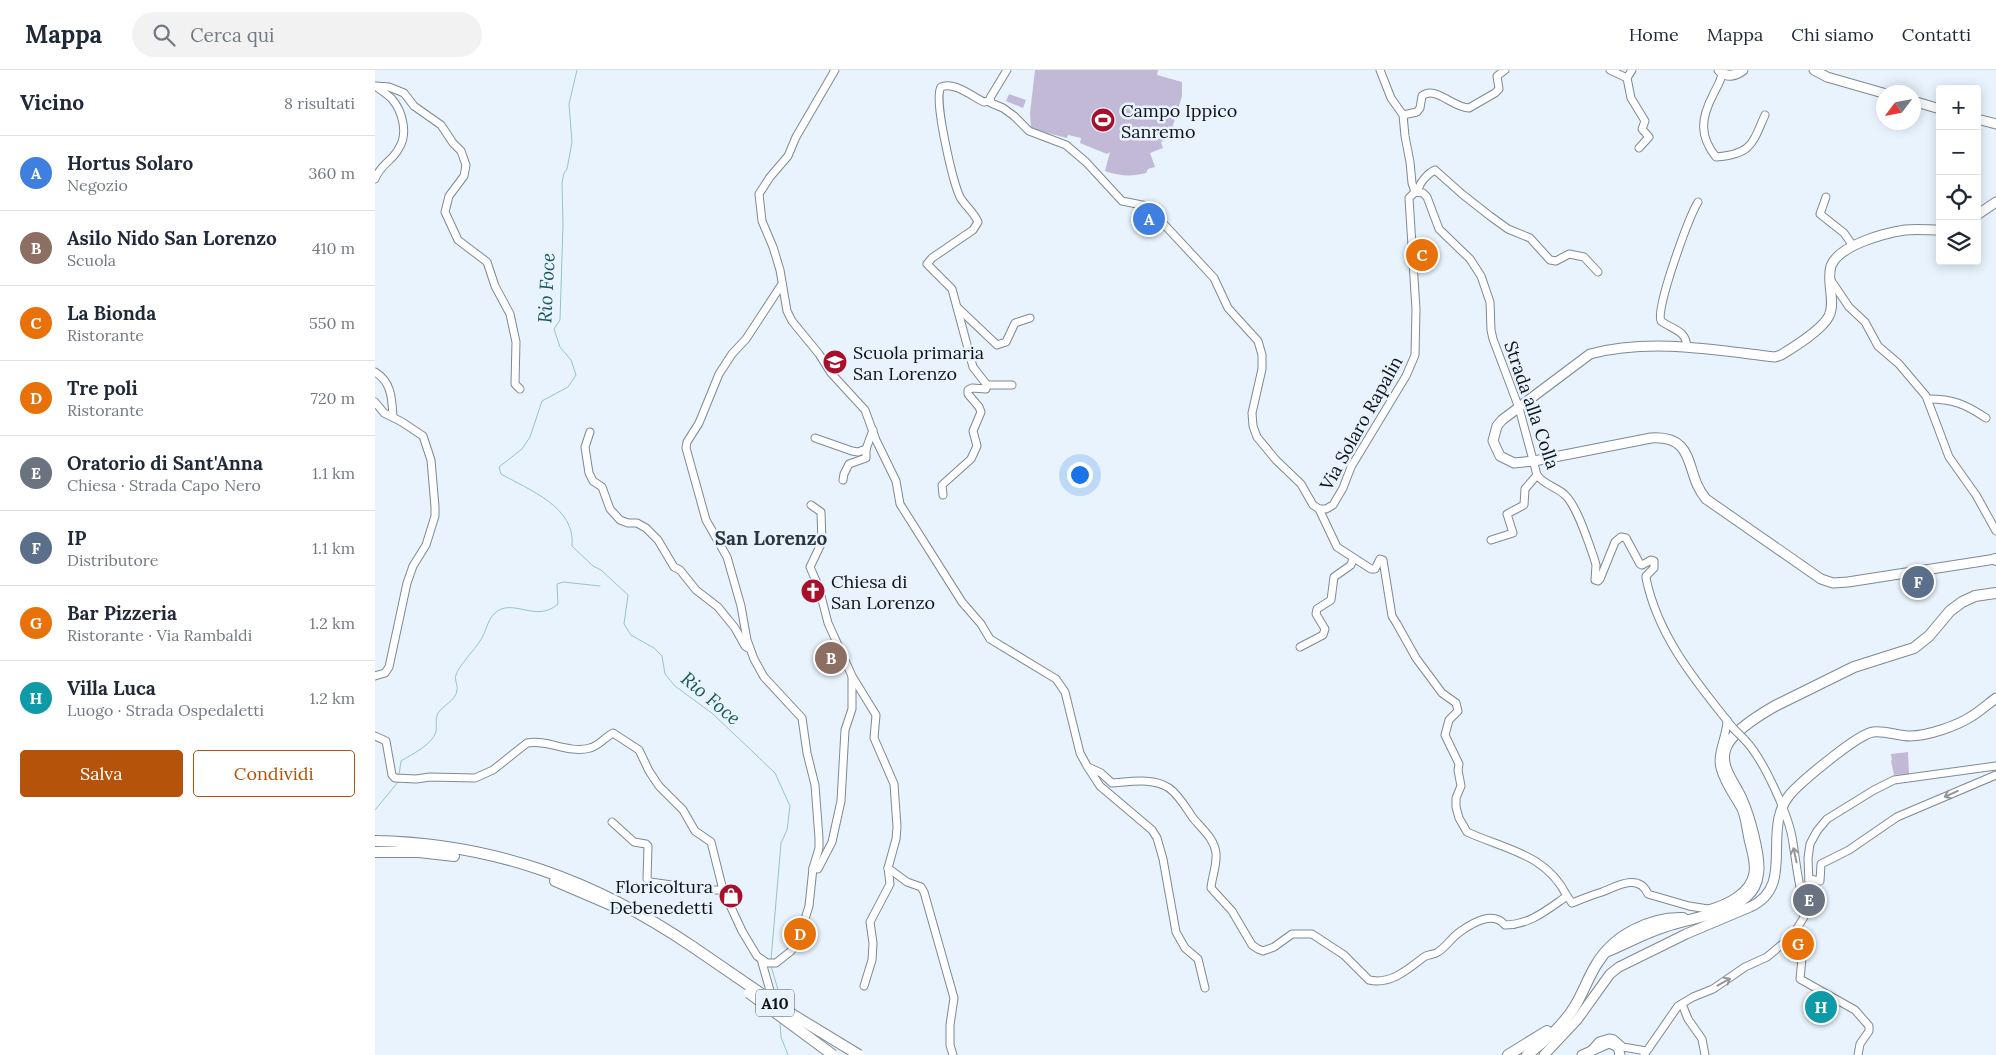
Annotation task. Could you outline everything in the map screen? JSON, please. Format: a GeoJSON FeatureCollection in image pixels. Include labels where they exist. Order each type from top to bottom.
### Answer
{"type":"FeatureCollection","features":[{"type":"Feature","properties":{"kind":"highway"},"geometry":{"type":"LineString","coordinates":[[1527,1055],[1570,1014],[1597,963],[1618,939],[1660,919],[1696,918],[1715,912],[1742,900],[1755,886],[1759,866],[1748,814],[1725,765],[1724,753],[1733,737],[1764,712],[1854,667],[1914,648],[1929,636],[1950,611],[1962,602],[1975,596],[1996,593]]}},
{"type":"Feature","properties":{"kind":"highway","name":"A10"},"geometry":{"type":"LineString","coordinates":[[375,842],[440,847],[553,873],[599,892],[654,922],[833,1055]]}},
{"type":"Feature","properties":{"kind":"highway","name":"A10"},"geometry":{"type":"LineString","coordinates":[[375,852],[441,854],[500,861]]}},
{"type":"Feature","properties":{"kind":"highway","name":"A10"},"geometry":{"type":"LineString","coordinates":[[692,950],[859,1055]]}},
{"type":"Feature","properties":{"kind":"highway"},"geometry":{"type":"LineString","coordinates":[[1508,1055],[1540,1036],[1570,1014]]}},
{"type":"Feature","properties":{"kind":"highway"},"geometry":{"type":"LineString","coordinates":[[1520,1055],[1545,1039]]}},
{"type":"Feature","properties":{"kind":"main road"},"geometry":{"type":"LineString","coordinates":[[1720,71],[1735,75],[1743,70]]}},
{"type":"Feature","properties":{"kind":"main road"},"geometry":{"type":"LineString","coordinates":[[1814,70],[1827,77],[1876,91]]}},
{"type":"Feature","properties":{"kind":"main road"},"geometry":{"type":"LineString","coordinates":[[1921,103],[1936,108]]}},
{"type":"Feature","properties":{"kind":"main road"},"geometry":{"type":"LineString","coordinates":[[1981,120],[1996,124]]}},
{"type":"Feature","properties":{"kind":"main road"},"geometry":{"type":"LineString","coordinates":[[1981,212],[1996,202]]}},
{"type":"Feature","properties":{"kind":"main road"},"geometry":{"type":"LineString","coordinates":[[1936,230],[1906,230],[1876,236],[1853,246],[1842,254],[1833,262],[1830,279],[1831,305],[1829,316],[1822,324],[1781,355],[1775,357],[1687,347],[1653,346],[1590,354],[1497,426],[1493,441],[1495,449],[1506,460],[1513,463],[1534,461],[1651,438],[1665,438],[1675,441],[1688,455],[1698,487],[1706,499],[1821,579],[1833,583],[1996,559]]}},
{"type":"Feature","properties":{"kind":"main road"},"geometry":{"type":"LineString","coordinates":[[1544,1055],[1577,1020],[1610,974],[1619,967],[1648,951],[1720,918],[1761,902],[1771,892],[1776,870],[1777,821],[1781,807],[1798,786],[1864,735],[1873,732],[1920,736],[1961,722],[1996,698]]}},
{"type":"Feature","properties":{"kind":"main road"},"geometry":{"type":"LineString","coordinates":[[1582,1055],[1591,1050],[1613,1044],[1618,1047],[1621,1055]]}},
{"type":"Feature","properties":{"kind":"street"},"geometry":{"type":"LineString","coordinates":[[835,70],[796,137],[788,156],[770,177],[759,194],[761,220],[773,247],[786,306],[792,322],[819,354],[831,373],[865,410],[896,481],[900,504],[962,602],[981,624],[990,639],[1046,672],[1061,685],[1065,692],[1080,753],[1087,766],[1100,786],[1144,822],[1157,838],[1163,859],[1176,932],[1185,948],[1197,959],[1205,988]]}},
{"type":"Feature","properties":{"kind":"street"},"geometry":{"type":"LineString","coordinates":[[990,101],[991,95],[1007,70]]}},
{"type":"Feature","properties":{"kind":"street","name":"Strada alla Colla"},"geometry":{"type":"LineString","coordinates":[[1380,70],[1391,98],[1403,115],[1412,183],[1417,191],[1423,193],[1429,201],[1439,229],[1470,259],[1481,276],[1491,302],[1490,321],[1493,339],[1519,408],[1537,475],[1543,482],[1565,495],[1574,506],[1596,565],[1595,580],[1600,580],[1615,542],[1621,537],[1625,537],[1629,541],[1641,564],[1643,565],[1651,560],[1654,561],[1654,568],[1646,578],[1656,614],[1685,666],[1733,728],[1752,747],[1765,768],[1793,843],[1793,853],[1804,903]]}},
{"type":"Feature","properties":{"kind":"street"},"geometry":{"type":"LineString","coordinates":[[1403,115],[1417,112],[1420,108],[1422,96],[1431,92],[1454,105],[1469,108],[1499,89],[1497,76],[1505,70]]}},
{"type":"Feature","properties":{"kind":"street"},"geometry":{"type":"LineString","coordinates":[[1610,70],[1627,78]]}},
{"type":"Feature","properties":{"kind":"street"},"geometry":{"type":"LineString","coordinates":[[1632,70],[1627,78],[1631,98],[1645,121],[1642,129],[1649,137],[1639,148]]}},
{"type":"Feature","properties":{"kind":"street"},"geometry":{"type":"LineString","coordinates":[[1720,71],[1721,82],[1713,93],[1704,114],[1705,139],[1716,157],[1745,150],[1751,145],[1765,115]]}},
{"type":"Feature","properties":{"kind":"street","name":"Via Solaro Rapalin"},"geometry":{"type":"LineString","coordinates":[[956,306],[952,289],[929,268],[928,261],[973,230],[978,222],[960,197],[954,180],[939,106],[939,91],[941,87],[948,85],[985,102],[990,101],[1014,116],[1029,131],[1066,145],[1086,162],[1121,201],[1147,206],[1215,278],[1228,308],[1258,341],[1262,355],[1262,368],[1252,413],[1253,426],[1257,437],[1276,460],[1301,484],[1313,505],[1319,509],[1326,509],[1333,504],[1343,488],[1351,467],[1406,376],[1413,360],[1416,348],[1416,309],[1409,198],[1417,191]]}},
{"type":"Feature","properties":{"kind":"street"},"geometry":{"type":"LineString","coordinates":[[375,179],[382,166],[399,148],[403,125],[399,110],[392,99],[376,86]]}},
{"type":"Feature","properties":{"kind":"street"},"geometry":{"type":"LineString","coordinates":[[376,86],[389,87],[404,93],[414,106],[441,125],[461,151],[466,165],[463,176],[449,196],[445,212],[458,240],[487,262],[495,286],[510,314],[516,342],[515,384],[520,389]]}},
{"type":"Feature","properties":{"kind":"street"},"geometry":{"type":"LineString","coordinates":[[1417,191],[1429,174],[1435,170],[1462,194],[1508,229],[1530,238],[1550,260],[1556,261],[1569,254],[1584,257],[1598,272]]}},
{"type":"Feature","properties":{"kind":"street"},"geometry":{"type":"LineString","coordinates":[[1826,197],[1820,214],[1844,233],[1853,246]]}},
{"type":"Feature","properties":{"kind":"street"},"geometry":{"type":"LineString","coordinates":[[1687,347],[1687,341],[1683,333],[1664,324],[1660,320],[1659,314],[1683,236],[1698,202]]}},
{"type":"Feature","properties":{"kind":"street"},"geometry":{"type":"LineString","coordinates":[[1830,279],[1849,307],[1865,322],[1878,346],[1904,370],[1928,399],[1949,457],[1976,496],[1996,531]]}},
{"type":"Feature","properties":{"kind":"street"},"geometry":{"type":"LineString","coordinates":[[764,961],[776,964],[791,951],[798,942],[809,906],[813,868],[819,848],[815,784],[807,753],[802,718],[759,669],[751,650],[727,557],[706,520],[687,442],[699,423],[719,374],[732,354],[746,339],[782,284]]}},
{"type":"Feature","properties":{"kind":"street"},"geometry":{"type":"LineString","coordinates":[[956,306],[997,345],[1006,342],[1015,323],[1030,318]]}},
{"type":"Feature","properties":{"kind":"street"},"geometry":{"type":"LineString","coordinates":[[956,306],[973,367],[987,385]]}},
{"type":"Feature","properties":{"kind":"street"},"geometry":{"type":"LineString","coordinates":[[375,372],[381,376],[390,391],[393,417]]}},
{"type":"Feature","properties":{"kind":"street"},"geometry":{"type":"LineString","coordinates":[[987,385],[1011,385]]}},
{"type":"Feature","properties":{"kind":"street"},"geometry":{"type":"LineString","coordinates":[[943,495],[942,485],[971,459],[977,446],[973,431],[981,412],[969,395],[968,390],[972,388],[986,389],[987,385]]}},
{"type":"Feature","properties":{"kind":"street"},"geometry":{"type":"LineString","coordinates":[[1928,399],[1958,402],[1967,405],[1986,418]]}},
{"type":"Feature","properties":{"kind":"street"},"geometry":{"type":"LineString","coordinates":[[375,402],[384,413],[423,436],[431,460],[435,507],[435,516],[426,545],[413,566],[407,583],[389,667],[385,673],[375,676]]}},
{"type":"Feature","properties":{"kind":"street"},"geometry":{"type":"LineString","coordinates":[[843,480],[843,474],[849,464],[866,458],[866,449],[873,430]]}},
{"type":"Feature","properties":{"kind":"street"},"geometry":{"type":"LineString","coordinates":[[590,432],[585,447],[589,473],[593,481],[601,487],[610,509],[620,520],[628,523],[637,523],[646,528],[658,540],[674,567],[679,570],[696,590],[718,607],[739,633],[745,646],[751,650]]}},
{"type":"Feature","properties":{"kind":"street"},"geometry":{"type":"LineString","coordinates":[[815,438],[852,451],[858,452],[866,449]]}},
{"type":"Feature","properties":{"kind":"street"},"geometry":{"type":"LineString","coordinates":[[1491,540],[1513,533],[1507,514],[1523,506],[1525,489],[1537,475]]}},
{"type":"Feature","properties":{"kind":"street"},"geometry":{"type":"LineString","coordinates":[[811,505],[821,512],[823,535],[822,542],[810,567],[819,588],[829,623],[852,676],[876,715],[874,738],[894,784],[897,827],[896,839],[888,868],[890,884],[870,922],[873,942],[872,960],[864,986]]}},
{"type":"Feature","properties":{"kind":"street"},"geometry":{"type":"LineString","coordinates":[[1319,509],[1337,547],[1371,569],[1375,569],[1383,560],[1392,616],[1417,658],[1442,693],[1456,703],[1458,711],[1449,720],[1445,735],[1459,764],[1458,770],[1461,786],[1456,798],[1456,807],[1463,826],[1467,832],[1529,856],[1545,866],[1553,874],[1572,903],[1619,884],[1635,883],[1645,887],[1647,894],[1709,910],[1724,904],[1740,894],[1749,884],[1753,872],[1753,862],[1741,810],[1719,766],[1722,744],[1727,732],[1727,720]]}},
{"type":"Feature","properties":{"kind":"street"},"geometry":{"type":"LineString","coordinates":[[1300,647],[1323,635],[1325,629],[1315,614],[1317,609],[1331,600],[1334,577],[1351,565],[1353,558]]}},
{"type":"Feature","properties":{"kind":"street"},"geometry":{"type":"LineString","coordinates":[[813,868],[818,869],[833,842],[841,801],[845,730],[852,709],[852,676]]}},
{"type":"Feature","properties":{"kind":"street"},"geometry":{"type":"LineString","coordinates":[[375,736],[386,741],[392,775],[398,778],[475,778],[493,770],[527,743],[534,742],[575,750],[591,748],[613,733],[639,750],[659,786],[683,810],[695,831],[711,842],[723,890],[742,932],[764,961],[773,998],[795,1011],[807,1024],[827,1055]]}},
{"type":"Feature","properties":{"kind":"street"},"geometry":{"type":"LineString","coordinates":[[1087,766],[1101,773],[1112,783],[1145,780],[1163,785],[1173,792],[1212,840],[1216,852],[1216,868],[1211,888],[1213,892],[1232,911],[1249,940],[1258,949],[1263,950],[1274,947],[1291,934],[1311,934],[1344,955],[1369,980],[1389,979],[1404,972],[1419,963],[1423,958],[1439,951],[1460,931],[1485,919],[1493,917],[1499,918],[1505,924],[1517,924],[1541,915],[1567,896]]}},
{"type":"Feature","properties":{"kind":"street"},"geometry":{"type":"LineString","coordinates":[[1591,1050],[1599,1041],[1609,1038],[1614,1039],[1623,1047],[1645,1053],[1675,1009],[1693,997],[1713,989],[1717,984],[1734,976],[1745,966],[1767,957],[1786,941],[1790,940],[1804,917],[1804,903],[1809,880],[1807,858],[1810,844],[1817,831],[1827,819],[1874,790],[1901,778],[1996,766]]}},
{"type":"Feature","properties":{"kind":"street"},"geometry":{"type":"LineString","coordinates":[[1809,880],[1820,882],[1821,864],[1849,850],[1897,816],[1996,775]]}},
{"type":"Feature","properties":{"kind":"street"},"geometry":{"type":"LineString","coordinates":[[612,822],[635,842],[648,846],[647,879],[651,882],[708,890],[723,890]]}},
{"type":"Feature","properties":{"kind":"street"},"geometry":{"type":"LineString","coordinates":[[888,868],[907,882],[921,887],[924,892],[954,998],[950,1025],[950,1045],[953,1055]]}},
{"type":"Feature","properties":{"kind":"street"},"geometry":{"type":"LineString","coordinates":[[1790,940],[1801,956],[1801,980],[1855,1010],[1869,1026],[1869,1031],[1860,1044],[1858,1055]]}},
{"type":"Feature","properties":{"kind":"street"},"geometry":{"type":"LineString","coordinates":[[1682,1004],[1688,1019],[1702,1039],[1705,1055]]}},
{"type":"Feature","properties":{"kind":"shaded area","name":"Campo Ippico Sanremo"},"geometry":{"type":"Polygon","coordinates":[[[1035,70],[1158,70],[1157,75],[1182,82],[1182,96],[1169,138],[1161,142],[1163,148],[1150,153],[1155,167],[1148,169],[1146,173],[1136,175],[1110,173],[1105,171],[1110,152],[1107,154],[1080,143],[1081,138],[1068,135],[1067,138],[1031,129],[1030,113],[1035,70]]]}},
{"type":"Feature","properties":{"kind":"shaded area"},"geometry":{"type":"Polygon","coordinates":[[[1009,94],[1026,100],[1023,108],[1006,101],[1009,94]]]}},
{"type":"Feature","properties":{"kind":"shaded area"},"geometry":{"type":"Polygon","coordinates":[[[1908,752],[1909,774],[1894,775],[1891,754],[1908,752]]]}},
{"type":"Feature","properties":{"kind":"waterway","name":"Rio Foce"},"geometry":{"type":"LineString","coordinates":[[577,70],[569,104],[572,142],[567,169],[562,183],[563,224],[560,320],[554,329],[560,347],[571,360],[576,375],[568,387],[542,401],[530,437],[522,449],[499,467],[501,474],[549,501],[559,510],[567,521],[571,532],[572,546],[628,595],[624,624],[631,635],[654,648],[662,656],[665,674],[675,686],[713,714],[775,773],[790,806],[787,830],[781,843],[771,960]]}},
{"type":"Feature","properties":{"kind":"waterway"},"geometry":{"type":"LineString","coordinates":[[399,775],[401,761],[421,749],[434,737],[438,713],[456,694],[457,672],[482,638],[494,614],[501,609],[508,608],[533,611],[550,609],[558,604],[557,584],[563,582],[600,586]]}},
{"type":"Feature","properties":{"kind":"waterway"},"geometry":{"type":"LineString","coordinates":[[375,810],[398,782]]}},
{"type":"Feature","properties":{"kind":"waterway","name":"Rio Foce"},"geometry":{"type":"LineString","coordinates":[[771,966],[781,1000]]}},
{"type":"Feature","properties":{"kind":"waterway","name":"Rio Foce"},"geometry":{"type":"LineString","coordinates":[[780,1022],[781,1037],[788,1055]]}},
{"type":"Feature","properties":{"kind":"place","name":"Campo Ippico Sanremo"},"geometry":{"type":"Point","coordinates":[1103,120]}},
{"type":"Feature","properties":{"kind":"place","name":"Hortus Solaro"},"geometry":{"type":"Point","coordinates":[1149,219]}},
{"type":"Feature","properties":{"kind":"place","name":"La Bionda"},"geometry":{"type":"Point","coordinates":[1422,255]}},
{"type":"Feature","properties":{"kind":"place","name":"Scuola primaria San Lorenzo"},"geometry":{"type":"Point","coordinates":[835,362]}},
{"type":"Feature","properties":{"kind":"place","name":"IP"},"geometry":{"type":"Point","coordinates":[1918,582]}},
{"type":"Feature","properties":{"kind":"place","name":"Chiesa di San Lorenzo"},"geometry":{"type":"Point","coordinates":[813,591]}},
{"type":"Feature","properties":{"kind":"place","name":"Asilo Nido San Lorenzo"},"geometry":{"type":"Point","coordinates":[831,658]}},
{"type":"Feature","properties":{"kind":"place","name":"Floricoltura Debenedetti"},"geometry":{"type":"Point","coordinates":[731,896]}},
{"type":"Feature","properties":{"kind":"place","name":"Oratorio di Sant'Anna"},"geometry":{"type":"Point","coordinates":[1809,900]}},
{"type":"Feature","properties":{"kind":"place","name":"Tre poli"},"geometry":{"type":"Point","coordinates":[800,934]}},
{"type":"Feature","properties":{"kind":"place","name":"Bar Pizzeria"},"geometry":{"type":"Point","coordinates":[1798,944]}},
{"type":"Feature","properties":{"kind":"place","name":"Villa Luca"},"geometry":{"type":"Point","coordinates":[1821,1007]}},
{"type":"Feature","properties":{"kind":"district","name":"San Lorenzo"},"geometry":{"type":"Point","coordinates":[771,538]}}]}
